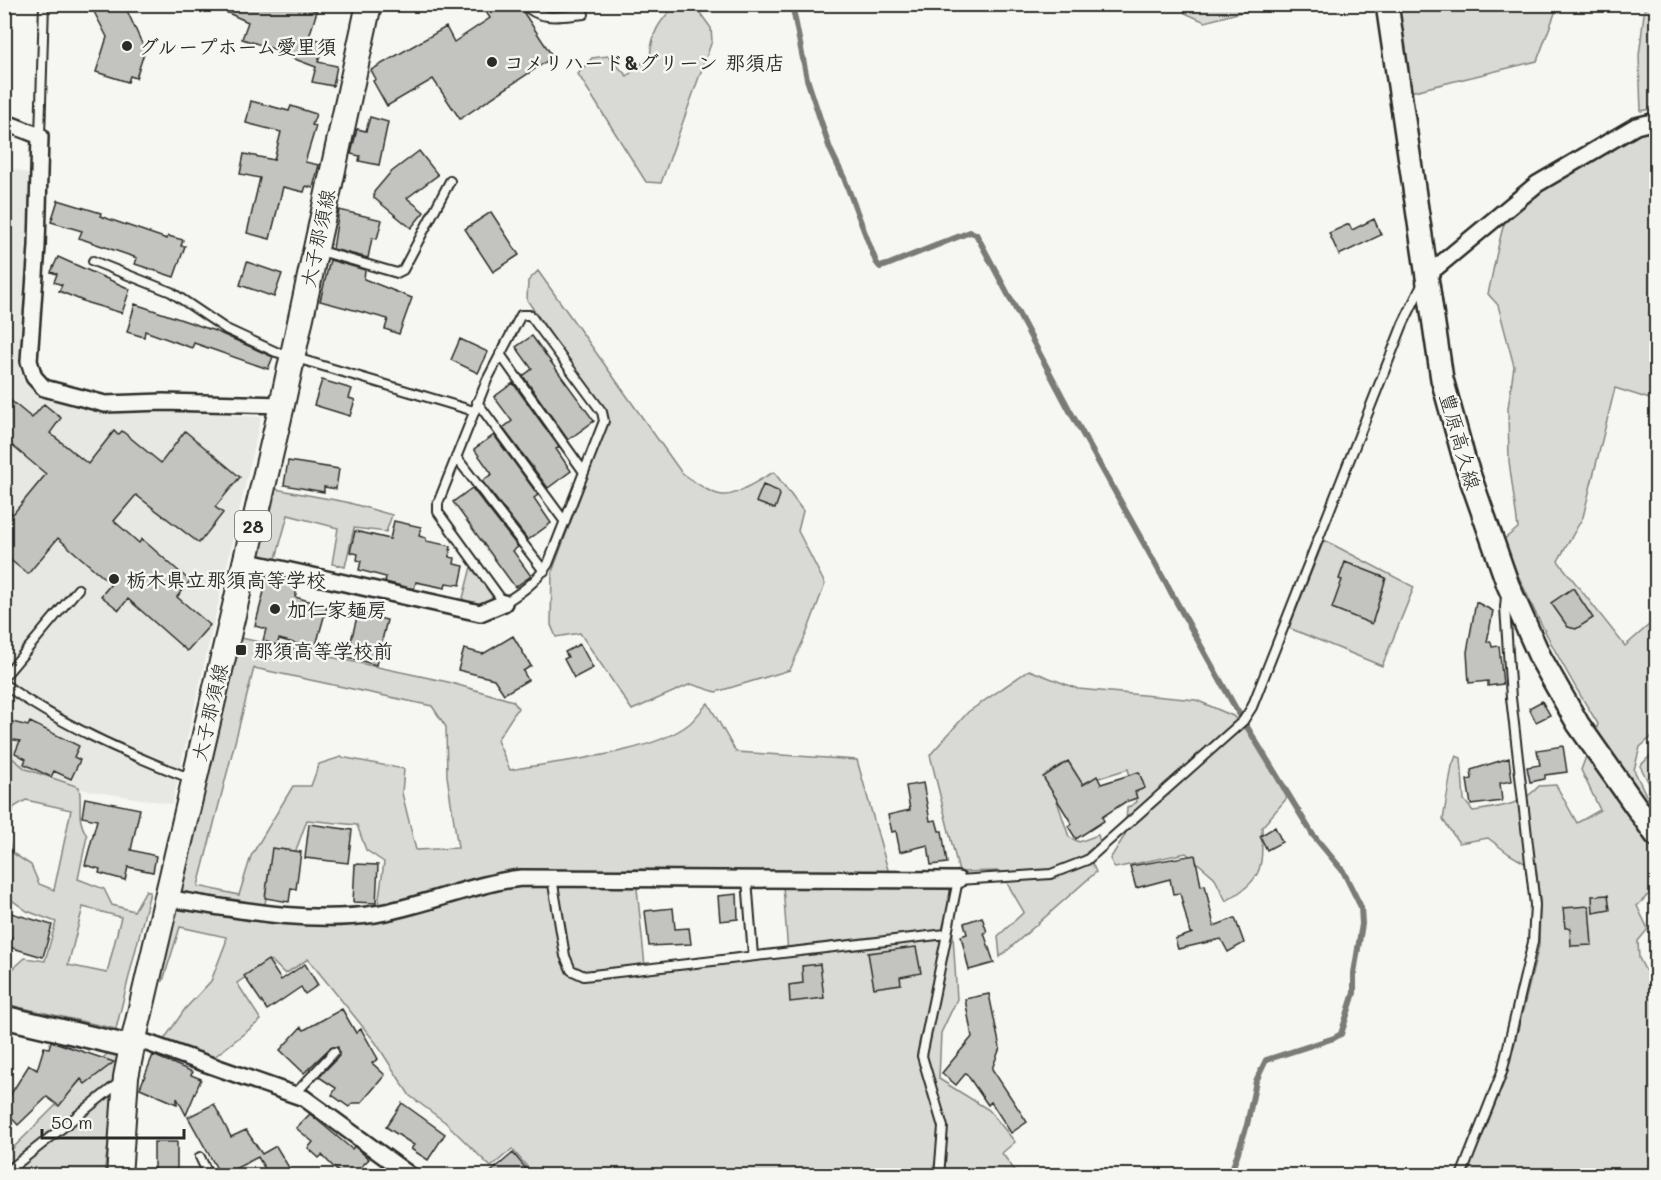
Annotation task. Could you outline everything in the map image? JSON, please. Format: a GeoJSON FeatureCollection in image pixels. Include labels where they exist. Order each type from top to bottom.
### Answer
{"type":"FeatureCollection","features":[{"type":"Feature","properties":{"kind":"main road","name":"大子那須線"},"geometry":{"type":"LineString","coordinates":[[119,1176],[126,1077],[133,1042],[282,405],[369,4]]}},
{"type":"Feature","properties":{"kind":"main road","name":"豊原高久線"},"geometry":{"type":"LineString","coordinates":[[1386,4],[1445,389],[1465,462],[1508,585],[1540,657],[1578,724],[1656,835]]}},
{"type":"Feature","properties":{"kind":"main road"},"geometry":{"type":"LineString","coordinates":[[4,1017],[133,1042]]}},
{"type":"Feature","properties":{"kind":"street"},"geometry":{"type":"LineString","coordinates":[[1426,276],[1537,184],[1636,126],[1656,121]]}},
{"type":"Feature","properties":{"kind":"street"},"geometry":{"type":"LineString","coordinates":[[4,123],[40,135],[38,235],[29,361],[34,377],[44,388],[105,404],[163,402],[282,405]]}},
{"type":"Feature","properties":{"kind":"street"},"geometry":{"type":"LineString","coordinates":[[245,561],[480,613],[504,603]]}},
{"type":"Feature","properties":{"kind":"street"},"geometry":{"type":"LineString","coordinates":[[165,898],[260,912],[338,917],[376,914],[495,881],[552,878],[958,880]]}},
{"type":"Feature","properties":{"kind":"street"},"geometry":{"type":"LineString","coordinates":[[133,1042],[304,1098],[411,1176]]}},
{"type":"Feature","properties":{"kind":"lane"},"geometry":{"type":"LineString","coordinates":[[40,135],[44,4]]}},
{"type":"Feature","properties":{"kind":"lane"},"geometry":{"type":"LineString","coordinates":[[524,4],[532,13],[546,17],[584,14]]}},
{"type":"Feature","properties":{"kind":"lane"},"geometry":{"type":"LineString","coordinates":[[315,249],[397,273],[403,270],[450,181]]}},
{"type":"Feature","properties":{"kind":"lane"},"geometry":{"type":"LineString","coordinates":[[93,261],[171,292],[226,329],[292,357],[474,411]]}},
{"type":"Feature","properties":{"kind":"lane"},"geometry":{"type":"LineString","coordinates":[[939,1176],[943,1127],[922,1056],[958,880],[1051,874],[1087,860],[1243,721],[1252,706],[1403,324],[1426,276]]}},
{"type":"Feature","properties":{"kind":"lane"},"geometry":{"type":"LineString","coordinates":[[521,315],[530,315],[602,412],[604,421],[544,571],[526,590],[504,603],[438,512],[438,503],[477,402],[500,354],[521,315]]}},
{"type":"Feature","properties":{"kind":"lane"},"geometry":{"type":"LineString","coordinates":[[500,354],[584,472]]}},
{"type":"Feature","properties":{"kind":"lane"},"geometry":{"type":"LineString","coordinates":[[477,402],[565,522]]}},
{"type":"Feature","properties":{"kind":"lane"},"geometry":{"type":"LineString","coordinates":[[456,457],[544,571]]}},
{"type":"Feature","properties":{"kind":"lane"},"geometry":{"type":"LineString","coordinates":[[1461,1176],[1502,1072],[1533,942],[1535,905],[1511,698],[1505,607],[1508,585]]}},
{"type":"Feature","properties":{"kind":"lane"},"geometry":{"type":"LineString","coordinates":[[4,677],[78,589]]}},
{"type":"Feature","properties":{"kind":"lane"},"geometry":{"type":"LineString","coordinates":[[4,684],[29,703],[150,762],[193,780]]}},
{"type":"Feature","properties":{"kind":"lane"},"geometry":{"type":"LineString","coordinates":[[552,878],[565,956],[571,970],[584,976],[946,933]]}},
{"type":"Feature","properties":{"kind":"lane"},"geometry":{"type":"LineString","coordinates":[[747,879],[753,956]]}},
{"type":"Feature","properties":{"kind":"lane"},"geometry":{"type":"LineString","coordinates":[[295,1094],[334,1052]]}},
{"type":"Feature","properties":{"kind":"lane"},"geometry":{"type":"LineString","coordinates":[[4,1174],[126,1077]]}},
{"type":"Feature","properties":{"kind":"lane"},"geometry":{"type":"LineString","coordinates":[[200,1157],[209,1176]]}},
{"type":"Feature","properties":{"kind":"shaded area"},"geometry":{"type":"Polygon","coordinates":[[[1182,4],[1266,5],[1205,22],[1185,13],[1182,4]]]}},
{"type":"Feature","properties":{"kind":"shaded area"},"geometry":{"type":"Polygon","coordinates":[[[675,5],[695,6],[711,28],[712,41],[661,183],[646,182],[578,74],[592,58],[608,56],[627,76],[650,56],[657,28],[675,5]]]}},
{"type":"Feature","properties":{"kind":"shaded area"},"geometry":{"type":"Polygon","coordinates":[[[1397,5],[1558,5],[1537,61],[1410,92],[1397,5]]]}},
{"type":"Feature","properties":{"kind":"shaded area"},"geometry":{"type":"Polygon","coordinates":[[[1645,5],[1656,5],[1656,108],[1641,111],[1639,56],[1645,5]]]}},
{"type":"Feature","properties":{"kind":"shaded area"},"geometry":{"type":"Polygon","coordinates":[[[1656,127],[1656,401],[1615,388],[1583,517],[1558,561],[1625,646],[1656,619],[1656,733],[1640,747],[1634,770],[1656,816],[1656,887],[1637,906],[1648,929],[1638,941],[1639,958],[1656,991],[1656,1175],[1466,1175],[1506,1078],[1539,946],[1540,901],[1536,870],[1488,838],[1459,843],[1443,820],[1452,766],[1456,756],[1461,758],[1464,800],[1473,811],[1517,802],[1539,786],[1556,785],[1577,823],[1600,810],[1581,770],[1598,724],[1546,634],[1503,540],[1518,528],[1509,461],[1508,408],[1514,366],[1498,305],[1488,294],[1503,226],[1515,210],[1575,168],[1621,142],[1656,127]]]}},
{"type":"Feature","properties":{"kind":"shaded area","name":"栃木県立那須高等学校"},"geometry":{"type":"Polygon","coordinates":[[[4,166],[32,175],[23,381],[41,393],[103,414],[161,410],[261,417],[172,804],[5,777],[4,166]]]}},
{"type":"Feature","properties":{"kind":"shaded area"},"geometry":{"type":"Polygon","coordinates":[[[538,271],[681,472],[709,490],[727,495],[736,493],[774,472],[803,511],[798,531],[825,584],[790,670],[716,692],[691,684],[632,710],[580,633],[556,637],[551,625],[552,572],[609,419],[527,300],[528,281],[538,271]]]}},
{"type":"Feature","properties":{"kind":"shaded area"},"geometry":{"type":"Polygon","coordinates":[[[275,489],[346,502],[392,515],[386,532],[354,528],[345,567],[332,564],[338,528],[288,515],[275,562],[258,556],[275,489]]]}},
{"type":"Feature","properties":{"kind":"shaded area"},"geometry":{"type":"Polygon","coordinates":[[[1324,540],[1414,587],[1382,666],[1289,628],[1324,540]]]}},
{"type":"Feature","properties":{"kind":"shaded area"},"geometry":{"type":"Polygon","coordinates":[[[471,567],[496,601],[479,607],[462,602],[471,567]]]}},
{"type":"Feature","properties":{"kind":"shaded area"},"geometry":{"type":"Polygon","coordinates":[[[241,638],[448,682],[513,701],[518,708],[497,740],[510,770],[604,755],[652,743],[689,724],[708,703],[736,752],[857,760],[892,884],[950,888],[957,999],[941,1033],[939,1079],[989,1110],[1015,1142],[1002,1153],[1018,1175],[534,1175],[512,1149],[491,1167],[445,1122],[410,1096],[376,1043],[308,959],[285,974],[271,960],[237,983],[261,1020],[213,1058],[168,1044],[165,1038],[185,1009],[211,981],[226,937],[180,927],[163,981],[158,979],[241,638]],[[254,668],[198,886],[239,895],[251,856],[293,786],[311,786],[319,764],[341,757],[404,769],[402,793],[416,850],[458,848],[447,776],[446,727],[432,706],[254,668]],[[307,820],[295,853],[273,869],[262,916],[370,919],[378,905],[384,862],[366,850],[357,825],[307,820]],[[635,869],[645,966],[788,954],[782,872],[635,869]]]}},
{"type":"Feature","properties":{"kind":"shaded area"},"geometry":{"type":"Polygon","coordinates":[[[1029,670],[1078,689],[1196,700],[1233,716],[1252,735],[1287,798],[1262,827],[1261,863],[1258,872],[1248,886],[1226,901],[1214,877],[1186,853],[1115,868],[1110,859],[1125,835],[1127,808],[1137,802],[1128,769],[1054,792],[1069,837],[1079,842],[1098,835],[1100,842],[1087,852],[1096,872],[1000,957],[998,936],[1024,912],[1000,871],[959,872],[930,755],[968,712],[1029,670]]]}},
{"type":"Feature","properties":{"kind":"shaded area"},"geometry":{"type":"Polygon","coordinates":[[[4,729],[11,757],[26,769],[79,787],[80,817],[87,836],[78,879],[104,889],[112,905],[134,911],[146,890],[150,892],[116,1029],[5,1004],[5,976],[25,958],[45,961],[56,922],[27,911],[5,895],[4,729]],[[26,800],[14,807],[6,830],[11,852],[31,865],[39,884],[54,890],[71,810],[26,800]],[[83,907],[68,965],[107,973],[121,917],[83,907]]]}},
{"type":"Feature","properties":{"kind":"shaded area"},"geometry":{"type":"Polygon","coordinates":[[[1656,750],[1656,797],[1640,766],[1656,750]]]}},
{"type":"Feature","properties":{"kind":"shaded area"},"geometry":{"type":"Polygon","coordinates":[[[109,1052],[120,1054],[104,1175],[5,1175],[4,1157],[109,1052]]]}},
{"type":"Feature","properties":{"kind":"building","name":"グループホーム愛里須"},"geometry":{"type":"Polygon","coordinates":[[[90,4],[124,4],[145,50],[136,78],[130,76],[128,82],[96,72],[107,37],[90,4]]]}},
{"type":"Feature","properties":{"kind":"building"},"geometry":{"type":"Polygon","coordinates":[[[208,4],[295,4],[317,11],[309,37],[325,42],[318,62],[337,66],[333,86],[312,82],[316,67],[292,58],[293,55],[242,39],[248,22],[208,4]]]}},
{"type":"Feature","properties":{"kind":"building","name":"コメリハード&グリーン 那須店"},"geometry":{"type":"Polygon","coordinates":[[[481,4],[518,4],[553,57],[460,119],[433,79],[387,106],[373,81],[376,79],[371,70],[446,27],[454,42],[490,18],[481,4]]]}},
{"type":"Feature","properties":{"kind":"building"},"geometry":{"type":"Polygon","coordinates":[[[251,101],[289,111],[291,106],[316,114],[312,125],[316,126],[305,162],[319,165],[313,188],[306,186],[304,192],[283,187],[270,239],[247,233],[260,178],[240,174],[244,154],[274,160],[281,132],[246,123],[251,101]]]}},
{"type":"Feature","properties":{"kind":"building"},"geometry":{"type":"Polygon","coordinates":[[[370,117],[388,122],[379,165],[359,161],[360,156],[351,154],[357,129],[366,131],[370,117]]]}},
{"type":"Feature","properties":{"kind":"building"},"geometry":{"type":"Polygon","coordinates":[[[419,151],[438,175],[407,198],[424,212],[411,228],[374,198],[374,192],[390,173],[419,151]]]}},
{"type":"Feature","properties":{"kind":"building"},"geometry":{"type":"Polygon","coordinates":[[[58,200],[101,213],[100,216],[167,239],[168,236],[183,240],[181,246],[185,246],[174,277],[135,264],[137,258],[79,238],[82,231],[51,222],[58,200]]]}},
{"type":"Feature","properties":{"kind":"building"},"geometry":{"type":"Polygon","coordinates":[[[339,210],[382,220],[377,239],[372,238],[368,258],[333,249],[339,210]]]}},
{"type":"Feature","properties":{"kind":"building"},"geometry":{"type":"Polygon","coordinates":[[[491,212],[519,255],[493,272],[465,229],[491,212]]]}},
{"type":"Feature","properties":{"kind":"building"},"geometry":{"type":"Polygon","coordinates":[[[1374,219],[1381,235],[1339,255],[1329,233],[1349,224],[1352,230],[1374,219]]]}},
{"type":"Feature","properties":{"kind":"building"},"geometry":{"type":"Polygon","coordinates":[[[58,257],[130,289],[122,313],[59,291],[62,285],[54,282],[57,274],[51,272],[58,257]]]}},
{"type":"Feature","properties":{"kind":"building"},"geometry":{"type":"Polygon","coordinates":[[[330,260],[365,270],[364,279],[412,298],[399,334],[385,329],[388,319],[320,301],[330,260]]]}},
{"type":"Feature","properties":{"kind":"building"},"geometry":{"type":"Polygon","coordinates":[[[247,262],[282,274],[274,297],[240,285],[247,262]]]}},
{"type":"Feature","properties":{"kind":"building"},"geometry":{"type":"Polygon","coordinates":[[[135,304],[215,331],[273,357],[268,369],[194,343],[192,348],[145,331],[144,337],[127,332],[135,304]]]}},
{"type":"Feature","properties":{"kind":"building"},"geometry":{"type":"Polygon","coordinates":[[[532,336],[594,421],[568,440],[523,376],[532,369],[516,347],[532,336]]]}},
{"type":"Feature","properties":{"kind":"building"},"geometry":{"type":"Polygon","coordinates":[[[460,339],[488,352],[478,373],[451,360],[460,339]]]}},
{"type":"Feature","properties":{"kind":"building"},"geometry":{"type":"Polygon","coordinates":[[[322,380],[352,389],[349,398],[355,400],[350,416],[314,405],[322,380]]]}},
{"type":"Feature","properties":{"kind":"building"},"geometry":{"type":"Polygon","coordinates":[[[513,383],[559,447],[556,449],[571,471],[548,488],[503,428],[512,421],[494,397],[513,383]]]}},
{"type":"Feature","properties":{"kind":"building"},"geometry":{"type":"Polygon","coordinates":[[[4,395],[32,418],[44,404],[61,418],[50,433],[88,464],[114,431],[118,435],[122,431],[161,463],[185,431],[240,477],[215,507],[223,513],[199,543],[136,495],[114,521],[139,543],[142,539],[190,581],[177,597],[210,625],[187,651],[128,599],[119,610],[101,596],[111,584],[58,538],[28,574],[4,555],[4,507],[13,514],[46,474],[4,439],[4,395]]]}},
{"type":"Feature","properties":{"kind":"building"},"geometry":{"type":"Polygon","coordinates":[[[494,435],[538,495],[534,498],[551,523],[528,540],[482,481],[492,474],[474,449],[494,435]]]}},
{"type":"Feature","properties":{"kind":"building"},"geometry":{"type":"Polygon","coordinates":[[[288,461],[339,469],[336,489],[324,487],[324,492],[284,485],[288,461]]]}},
{"type":"Feature","properties":{"kind":"building"},"geometry":{"type":"Polygon","coordinates":[[[763,485],[778,491],[780,495],[775,509],[756,502],[763,485]]]}},
{"type":"Feature","properties":{"kind":"building"},"geometry":{"type":"Polygon","coordinates":[[[472,488],[518,547],[513,551],[531,576],[515,587],[453,502],[472,488]]]}},
{"type":"Feature","properties":{"kind":"building"},"geometry":{"type":"Polygon","coordinates":[[[394,521],[421,527],[419,536],[426,538],[426,541],[451,546],[449,557],[455,558],[454,564],[464,566],[460,585],[446,583],[445,588],[416,582],[414,589],[385,582],[386,577],[359,570],[361,561],[357,560],[358,554],[350,552],[355,531],[390,539],[394,521]]]}},
{"type":"Feature","properties":{"kind":"building"},"geometry":{"type":"Polygon","coordinates":[[[1345,562],[1386,578],[1372,624],[1332,608],[1342,580],[1339,579],[1345,562]]]}},
{"type":"Feature","properties":{"kind":"building"},"geometry":{"type":"Polygon","coordinates":[[[268,576],[299,583],[295,597],[327,606],[315,649],[279,639],[277,645],[263,641],[266,629],[255,626],[268,576]]]}},
{"type":"Feature","properties":{"kind":"building"},"geometry":{"type":"Polygon","coordinates":[[[1573,588],[1593,618],[1576,629],[1568,627],[1551,603],[1573,588]]]}},
{"type":"Feature","properties":{"kind":"building"},"geometry":{"type":"Polygon","coordinates":[[[1476,602],[1493,611],[1487,642],[1491,642],[1492,647],[1499,646],[1503,684],[1488,686],[1488,681],[1469,683],[1467,652],[1476,602]]]}},
{"type":"Feature","properties":{"kind":"building"},"geometry":{"type":"Polygon","coordinates":[[[358,613],[387,620],[376,665],[347,657],[358,613]]]}},
{"type":"Feature","properties":{"kind":"building"},"geometry":{"type":"Polygon","coordinates":[[[513,636],[531,666],[523,671],[528,680],[504,694],[494,679],[458,670],[464,649],[483,654],[513,636]]]}},
{"type":"Feature","properties":{"kind":"building"},"geometry":{"type":"Polygon","coordinates":[[[580,644],[593,668],[574,678],[564,659],[568,657],[565,652],[580,644]]]}},
{"type":"Feature","properties":{"kind":"building"},"geometry":{"type":"Polygon","coordinates":[[[1542,701],[1550,715],[1536,722],[1529,708],[1542,701]]]}},
{"type":"Feature","properties":{"kind":"building"},"geometry":{"type":"Polygon","coordinates":[[[4,720],[28,726],[30,722],[79,746],[74,757],[80,760],[71,779],[54,771],[51,777],[24,764],[26,759],[15,753],[20,741],[4,738],[4,720]]]}},
{"type":"Feature","properties":{"kind":"building"},"geometry":{"type":"Polygon","coordinates":[[[1563,746],[1567,772],[1545,775],[1545,779],[1530,782],[1527,767],[1540,765],[1537,750],[1563,746]]]}},
{"type":"Feature","properties":{"kind":"building"},"geometry":{"type":"Polygon","coordinates":[[[1509,758],[1512,781],[1500,783],[1502,801],[1471,805],[1467,780],[1472,779],[1471,770],[1509,758]]]}},
{"type":"Feature","properties":{"kind":"building"},"geometry":{"type":"Polygon","coordinates":[[[1068,761],[1083,785],[1097,776],[1101,784],[1139,772],[1145,788],[1135,792],[1137,798],[1125,802],[1102,817],[1104,821],[1076,839],[1068,826],[1072,824],[1043,777],[1068,761]]]}},
{"type":"Feature","properties":{"kind":"building"},"geometry":{"type":"Polygon","coordinates":[[[923,783],[930,821],[936,820],[939,831],[942,831],[947,863],[931,865],[928,845],[900,852],[896,831],[892,832],[888,815],[910,810],[906,786],[923,783]]]}},
{"type":"Feature","properties":{"kind":"building"},"geometry":{"type":"Polygon","coordinates":[[[85,798],[140,809],[131,850],[156,856],[153,872],[128,867],[125,880],[99,873],[100,869],[85,865],[97,820],[82,817],[85,798]]]}},
{"type":"Feature","properties":{"kind":"building"},"geometry":{"type":"Polygon","coordinates":[[[309,824],[352,830],[348,863],[305,858],[309,824]]]}},
{"type":"Feature","properties":{"kind":"building"},"geometry":{"type":"Polygon","coordinates":[[[1275,827],[1282,842],[1267,850],[1260,836],[1275,827]]]}},
{"type":"Feature","properties":{"kind":"building"},"geometry":{"type":"Polygon","coordinates":[[[272,848],[301,852],[296,889],[291,888],[289,902],[265,898],[272,848]]]}},
{"type":"Feature","properties":{"kind":"building"},"geometry":{"type":"Polygon","coordinates":[[[1195,855],[1201,886],[1205,885],[1214,926],[1235,918],[1244,943],[1228,952],[1221,939],[1178,949],[1175,939],[1193,933],[1190,933],[1180,893],[1173,894],[1170,879],[1136,888],[1130,866],[1195,855]]]}},
{"type":"Feature","properties":{"kind":"building"},"geometry":{"type":"Polygon","coordinates":[[[355,864],[378,865],[376,903],[353,902],[355,864]]]}},
{"type":"Feature","properties":{"kind":"building"},"geometry":{"type":"Polygon","coordinates":[[[737,894],[738,919],[720,921],[718,896],[737,894]]]}},
{"type":"Feature","properties":{"kind":"building"},"geometry":{"type":"Polygon","coordinates":[[[1608,895],[1610,910],[1593,913],[1592,896],[1608,895]]]}},
{"type":"Feature","properties":{"kind":"building"},"geometry":{"type":"Polygon","coordinates":[[[1589,906],[1592,945],[1571,946],[1570,928],[1565,928],[1563,908],[1589,906]]]}},
{"type":"Feature","properties":{"kind":"building"},"geometry":{"type":"Polygon","coordinates":[[[673,908],[675,929],[689,928],[691,944],[649,946],[645,911],[673,908]]]}},
{"type":"Feature","properties":{"kind":"building"},"geometry":{"type":"Polygon","coordinates":[[[4,911],[52,925],[43,957],[9,947],[12,937],[4,935],[4,911]]]}},
{"type":"Feature","properties":{"kind":"building"},"geometry":{"type":"Polygon","coordinates":[[[982,917],[987,932],[984,933],[994,963],[969,970],[961,936],[967,934],[964,923],[982,917]]]}},
{"type":"Feature","properties":{"kind":"building"},"geometry":{"type":"Polygon","coordinates":[[[916,947],[921,973],[900,977],[901,984],[874,988],[868,953],[916,947]]]}},
{"type":"Feature","properties":{"kind":"building"},"geometry":{"type":"Polygon","coordinates":[[[268,960],[281,980],[305,964],[318,985],[305,994],[301,987],[267,1010],[244,976],[268,960]]]}},
{"type":"Feature","properties":{"kind":"building"},"geometry":{"type":"Polygon","coordinates":[[[820,964],[824,998],[790,1002],[789,985],[803,983],[802,966],[820,964]]]}},
{"type":"Feature","properties":{"kind":"building"},"geometry":{"type":"Polygon","coordinates":[[[989,994],[1000,1048],[992,1069],[1027,1122],[1011,1133],[991,1102],[988,1105],[966,1073],[956,1085],[942,1073],[972,1037],[965,999],[989,994]]]}},
{"type":"Feature","properties":{"kind":"building"},"geometry":{"type":"Polygon","coordinates":[[[342,1009],[356,1033],[361,1029],[378,1059],[372,1063],[385,1075],[361,1103],[353,1103],[349,1107],[332,1095],[336,1088],[319,1077],[339,1056],[338,1047],[330,1048],[304,1073],[280,1050],[301,1027],[304,1030],[342,1009]]]}},
{"type":"Feature","properties":{"kind":"building"},"geometry":{"type":"Polygon","coordinates":[[[51,1041],[114,1062],[85,1084],[81,1079],[59,1106],[47,1097],[18,1125],[4,1110],[4,1105],[29,1065],[37,1070],[44,1047],[49,1048],[51,1041]]]}},
{"type":"Feature","properties":{"kind":"building"},"geometry":{"type":"Polygon","coordinates":[[[153,1055],[193,1072],[191,1075],[201,1079],[186,1115],[177,1098],[177,1104],[140,1088],[153,1055]]]}},
{"type":"Feature","properties":{"kind":"building"},"geometry":{"type":"Polygon","coordinates":[[[402,1103],[445,1134],[428,1160],[411,1149],[414,1145],[386,1127],[402,1103]]]}},
{"type":"Feature","properties":{"kind":"building"},"geometry":{"type":"Polygon","coordinates":[[[214,1104],[231,1137],[246,1130],[262,1154],[276,1146],[294,1176],[269,1176],[258,1157],[221,1176],[188,1117],[214,1104]]]}},
{"type":"Feature","properties":{"kind":"building"},"geometry":{"type":"Polygon","coordinates":[[[310,1114],[352,1149],[354,1146],[369,1159],[352,1176],[342,1176],[322,1155],[319,1158],[308,1148],[313,1142],[296,1128],[310,1114]]]}},
{"type":"Feature","properties":{"kind":"building"},"geometry":{"type":"Polygon","coordinates":[[[154,1142],[177,1142],[177,1176],[154,1176],[154,1142]]]}},
{"type":"Feature","properties":{"kind":"building"},"geometry":{"type":"Polygon","coordinates":[[[513,1153],[532,1176],[486,1176],[513,1153]]]}},
{"type":"Feature","properties":{"kind":"waterway"},"geometry":{"type":"LineString","coordinates":[[792,4],[807,79],[830,149],[844,178],[876,262],[880,267],[970,232],[976,234],[1070,411],[1235,707],[1313,835],[1343,871],[1361,907],[1362,924],[1354,973],[1354,993],[1341,1034],[1266,1060],[1256,1081],[1247,1125],[1230,1176]]}},
{"type":"Feature","properties":{"kind":"place","name":"グループホーム愛里須"},"geometry":{"type":"Point","coordinates":[127,46]}},
{"type":"Feature","properties":{"kind":"place","name":"コメリハード&グリーン 那須店"},"geometry":{"type":"Point","coordinates":[492,62]}},
{"type":"Feature","properties":{"kind":"place","name":"栃木県立那須高等学校"},"geometry":{"type":"Point","coordinates":[114,579]}},
{"type":"Feature","properties":{"kind":"place","name":"加仁家麺房"},"geometry":{"type":"Point","coordinates":[275,609]}},
{"type":"Feature","properties":{"kind":"place","name":"那須高等学校前"},"geometry":{"type":"Point","coordinates":[241,650]}}]}
